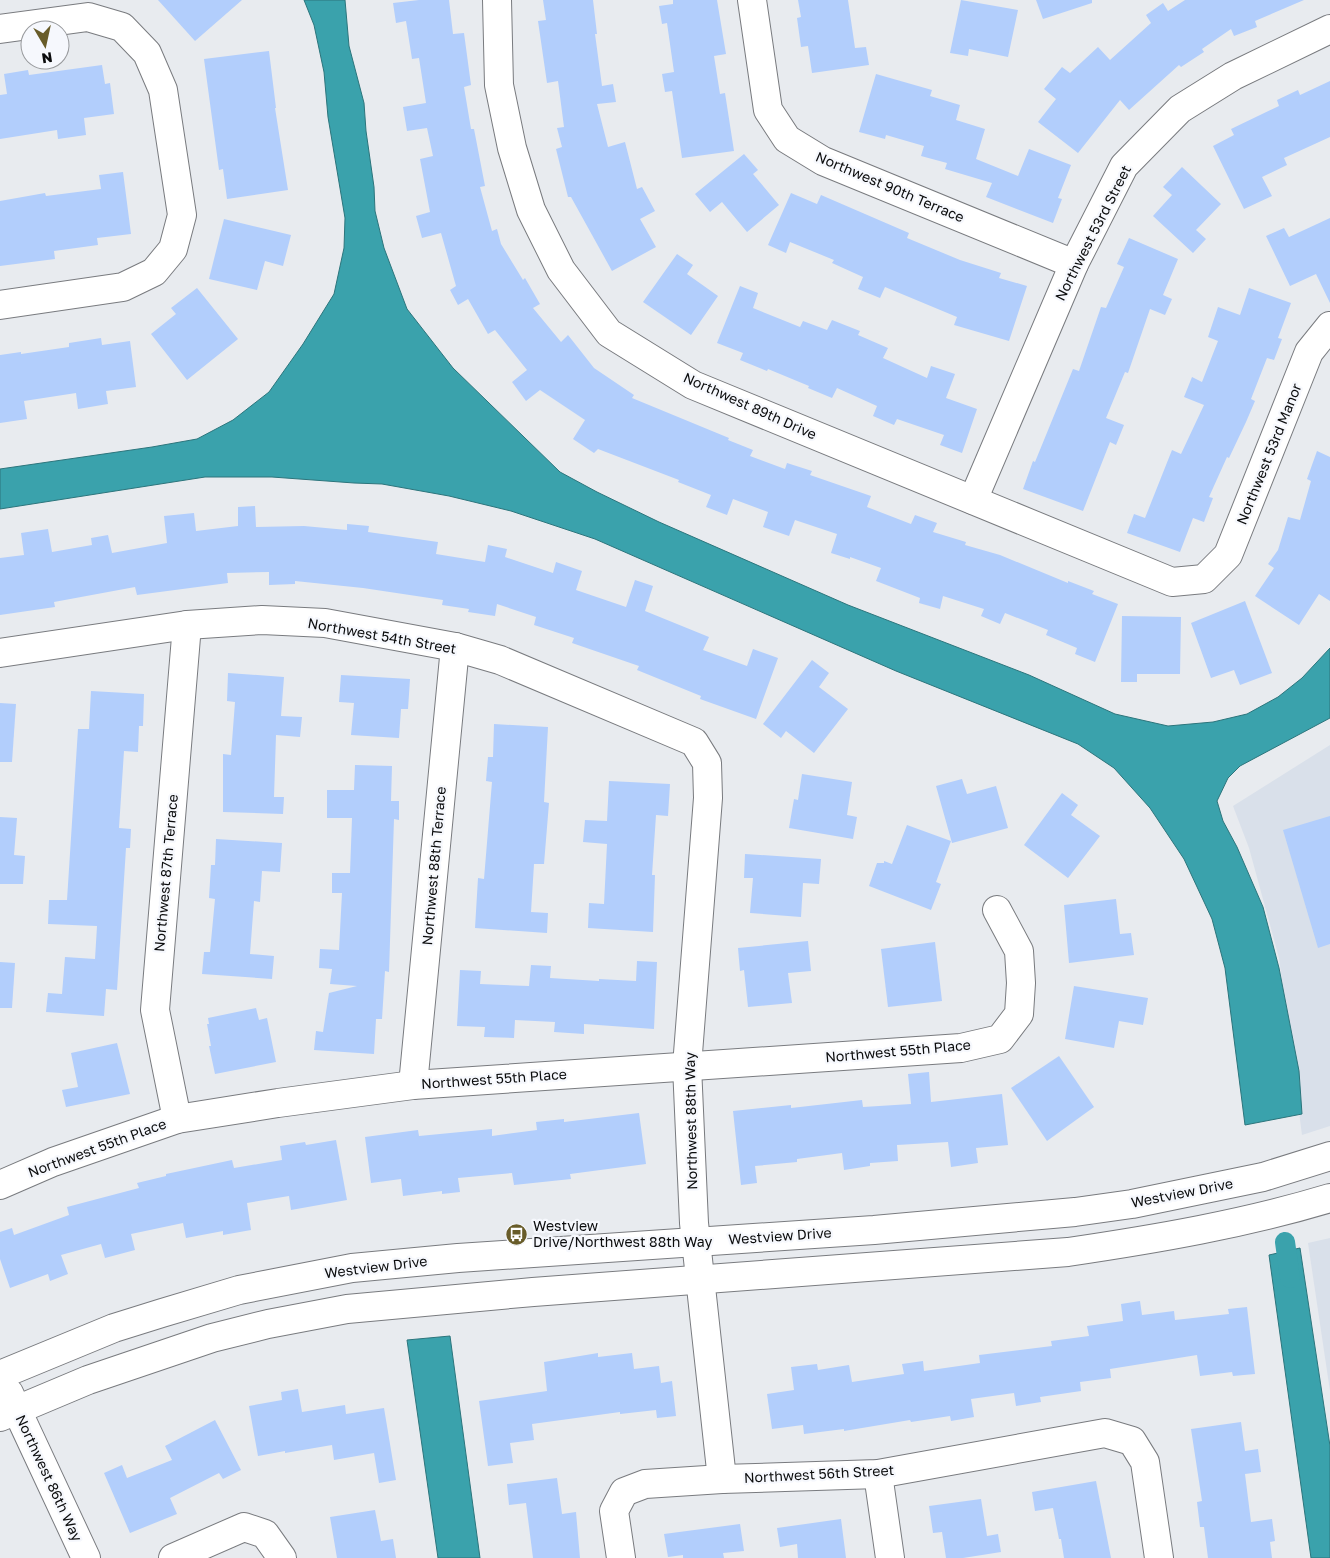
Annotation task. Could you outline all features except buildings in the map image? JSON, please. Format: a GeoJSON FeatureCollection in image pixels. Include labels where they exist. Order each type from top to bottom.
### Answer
{"type":"FeatureCollection","features":[{"type":"Feature","properties":{"kind":"street","name":"Northwest 89th Drive"},"geometry":{"type":"LineString","coordinates":[[497,0],[499,85],[512,148],[532,210],[561,270],[609,333],[693,384],[973,500],[1172,582],[1204,579]]}},
{"type":"Feature","properties":{"kind":"street","name":"Northwest 90th Terrace"},"geometry":{"type":"LineString","coordinates":[[752,0],[768,110],[787,139],[824,161],[1074,264]]}},
{"type":"Feature","properties":{"kind":"street"},"geometry":{"type":"LineString","coordinates":[[0,29],[88,17],[122,26],[147,53],[163,90],[182,215],[173,249],[154,272],[124,287],[0,305]]}},
{"type":"Feature","properties":{"kind":"street","name":"Northwest 53rd Street"},"geometry":{"type":"LineString","coordinates":[[973,500],[1074,264],[1124,166],[1180,110],[1233,76],[1330,29]]}},
{"type":"Feature","properties":{"kind":"street","name":"Northwest 53rd Manor"},"geometry":{"type":"LineString","coordinates":[[1204,579],[1228,555],[1309,352],[1330,326]]}},
{"type":"Feature","properties":{"kind":"street","name":"Northwest 54th Street"},"geometry":{"type":"LineString","coordinates":[[0,653],[187,625],[262,620],[325,623],[455,647],[500,660],[694,742],[707,762]]}},
{"type":"Feature","properties":{"kind":"street","name":"Northwest 87th Terrace"},"geometry":{"type":"LineString","coordinates":[[177,1119],[155,1010],[187,625]]}},
{"type":"Feature","properties":{"kind":"street","name":"Northwest 88th Terrace"},"geometry":{"type":"LineString","coordinates":[[413,1085],[455,647]]}},
{"type":"Feature","properties":{"kind":"street","name":"Northwest 88th Way"},"geometry":{"type":"LineString","coordinates":[[707,762],[708,798],[687,1066],[694,1223],[722,1479]]}},
{"type":"Feature","properties":{"kind":"street","name":"Northwest 55th Place"},"geometry":{"type":"LineString","coordinates":[[0,1185],[53,1162],[177,1119],[413,1085],[961,1048],[1000,1039],[1019,1014],[1021,983],[1019,951],[997,910]]}},
{"type":"Feature","properties":{"kind":"street","name":"Westview Drive"},"geometry":{"type":"LineString","coordinates":[[1,1374],[114,1328],[162,1313],[240,1290],[343,1270],[458,1258],[893,1228],[1075,1212],[1132,1204],[1264,1177],[1330,1156]]}},
{"type":"Feature","properties":{"kind":"street"},"geometry":{"type":"LineString","coordinates":[[8,1414],[88,1380],[159,1354],[268,1324],[347,1309],[409,1302],[1068,1252],[1191,1232],[1300,1207],[1330,1198]]}},
{"type":"Feature","properties":{"kind":"street","name":"Northwest 86th Way"},"geometry":{"type":"LineString","coordinates":[[1,1374],[8,1414],[86,1558]]}},
{"type":"Feature","properties":{"kind":"street","name":"Northwest 56th Street"},"geometry":{"type":"LineString","coordinates":[[621,1558],[614,1511],[624,1492],[645,1484],[722,1479],[878,1474],[1105,1433],[1132,1441],[1145,1462],[1159,1558]]}},
{"type":"Feature","properties":{"kind":"street"},"geometry":{"type":"LineString","coordinates":[[878,1474],[890,1558]]}},
{"type":"Feature","properties":{"kind":"street"},"geometry":{"type":"LineString","coordinates":[[173,1558],[244,1527],[266,1534],[282,1558]]}},
{"type":"Feature","properties":{"kind":"shaded area"},"geometry":{"type":"Polygon","coordinates":[[[1330,745],[1330,1126],[1302,1135],[1279,958],[1249,848],[1233,806],[1330,745]]]}},
{"type":"Feature","properties":{"kind":"shaded area"},"geometry":{"type":"Polygon","coordinates":[[[1330,1238],[1330,1391],[1308,1243],[1330,1238]]]}},
{"type":"Feature","properties":{"kind":"water"},"geometry":{"type":"Polygon","coordinates":[[[304,0],[345,0],[349,46],[364,103],[375,211],[384,248],[407,309],[453,368],[560,472],[659,522],[848,605],[1029,675],[1115,714],[1168,726],[1213,722],[1247,714],[1278,697],[1302,678],[1330,648],[1330,718],[1240,766],[1228,778],[1217,801],[1223,821],[1237,847],[1263,907],[1279,968],[1299,1071],[1302,1114],[1245,1125],[1225,968],[1212,919],[1184,859],[1150,808],[1114,768],[1078,744],[896,671],[595,539],[511,511],[449,496],[382,484],[272,477],[205,477],[0,509],[0,469],[197,439],[233,420],[269,392],[303,344],[334,294],[344,248],[345,218],[328,117],[324,72],[314,25],[304,0]]]}},
{"type":"Feature","properties":{"kind":"water"},"geometry":{"type":"Polygon","coordinates":[[[1300,1248],[1330,1446],[1330,1558],[1311,1558],[1269,1255],[1300,1248]]]}},
{"type":"Feature","properties":{"kind":"water"},"geometry":{"type":"Polygon","coordinates":[[[450,1336],[480,1558],[438,1558],[407,1340],[450,1336]]]}},
{"type":"Feature","properties":{"kind":"waterway"},"geometry":{"type":"LineString","coordinates":[[1285,1242],[1290,1278]]}},
{"type":"Feature","properties":{"kind":"place","name":"Westview Drive/Northwest 88th Way"},"geometry":{"type":"Point","coordinates":[517,1234]}}]}
